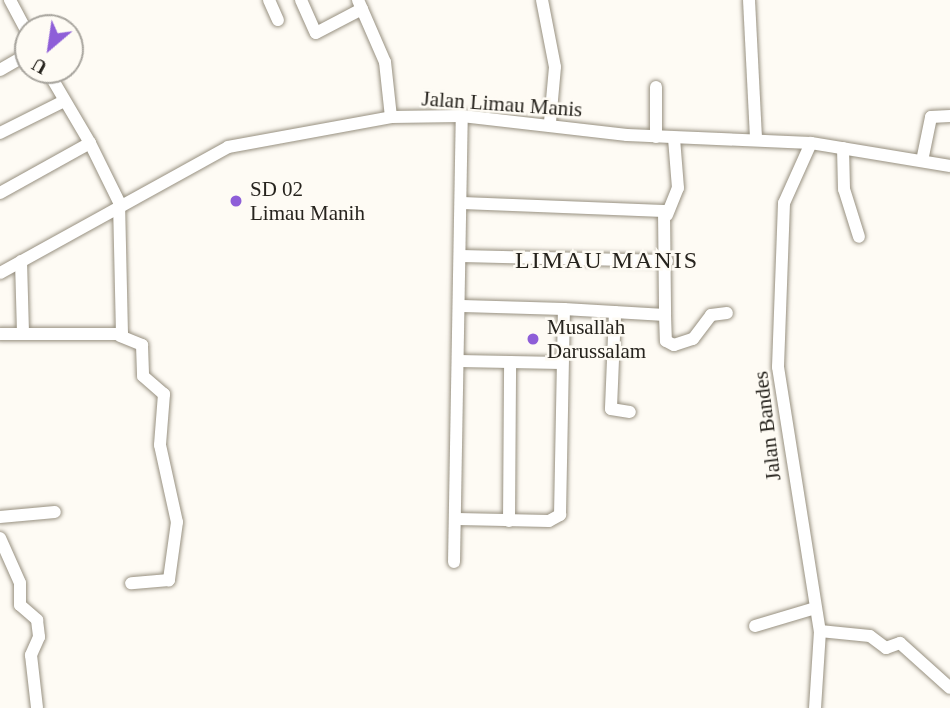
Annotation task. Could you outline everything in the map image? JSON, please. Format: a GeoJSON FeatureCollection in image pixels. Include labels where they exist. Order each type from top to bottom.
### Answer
{"type":"FeatureCollection","features":[{"type":"Feature","properties":{"kind":"street"},"geometry":{"type":"LineString","coordinates":[[269,0],[278,20]]}},
{"type":"Feature","properties":{"kind":"street"},"geometry":{"type":"LineString","coordinates":[[301,0],[316,33],[360,5],[385,62],[391,117]]}},
{"type":"Feature","properties":{"kind":"street"},"geometry":{"type":"LineString","coordinates":[[542,0],[555,67],[550,122]]}},
{"type":"Feature","properties":{"kind":"street"},"geometry":{"type":"LineString","coordinates":[[749,0],[756,139]]}},
{"type":"Feature","properties":{"kind":"street"},"geometry":{"type":"LineString","coordinates":[[55,84],[90,143],[119,202],[120,336]]}},
{"type":"Feature","properties":{"kind":"street"},"geometry":{"type":"LineString","coordinates":[[656,87],[656,137]]}},
{"type":"Feature","properties":{"kind":"street"},"geometry":{"type":"LineString","coordinates":[[0,133],[64,101]]}},
{"type":"Feature","properties":{"kind":"street"},"geometry":{"type":"LineString","coordinates":[[454,562],[462,306],[462,116]]}},
{"type":"Feature","properties":{"kind":"street","name":"Jalan Limau Manis"},"geometry":{"type":"LineString","coordinates":[[0,273],[119,202],[228,147],[391,117],[462,116],[550,122],[656,137],[811,143],[950,166]]}},
{"type":"Feature","properties":{"kind":"street"},"geometry":{"type":"LineString","coordinates":[[922,161],[931,117],[950,116]]}},
{"type":"Feature","properties":{"kind":"street"},"geometry":{"type":"LineString","coordinates":[[674,138],[678,188],[667,215],[666,341],[674,345],[692,339],[711,316],[727,313]]}},
{"type":"Feature","properties":{"kind":"street"},"geometry":{"type":"LineString","coordinates":[[0,192],[90,143]]}},
{"type":"Feature","properties":{"kind":"street","name":"Jalan Bandes"},"geometry":{"type":"LineString","coordinates":[[811,143],[784,203],[778,367],[820,631],[814,708]]}},
{"type":"Feature","properties":{"kind":"street"},"geometry":{"type":"LineString","coordinates":[[844,148],[844,189],[859,237]]}},
{"type":"Feature","properties":{"kind":"street"},"geometry":{"type":"LineString","coordinates":[[462,203],[651,207],[667,215]]}},
{"type":"Feature","properties":{"kind":"street"},"geometry":{"type":"LineString","coordinates":[[461,256],[667,261]]}},
{"type":"Feature","properties":{"kind":"street"},"geometry":{"type":"LineString","coordinates":[[20,261],[23,334]]}},
{"type":"Feature","properties":{"kind":"street"},"geometry":{"type":"LineString","coordinates":[[462,306],[665,315]]}},
{"type":"Feature","properties":{"kind":"street"},"geometry":{"type":"LineString","coordinates":[[457,519],[509,521],[560,515],[564,309]]}},
{"type":"Feature","properties":{"kind":"street"},"geometry":{"type":"LineString","coordinates":[[615,312],[611,409],[630,412]]}},
{"type":"Feature","properties":{"kind":"street"},"geometry":{"type":"LineString","coordinates":[[0,334],[120,336],[142,345],[143,376],[164,394],[160,445],[177,522],[169,580],[131,583]]}},
{"type":"Feature","properties":{"kind":"street"},"geometry":{"type":"LineString","coordinates":[[459,361],[561,363]]}},
{"type":"Feature","properties":{"kind":"street"},"geometry":{"type":"LineString","coordinates":[[509,521],[510,362]]}},
{"type":"Feature","properties":{"kind":"street"},"geometry":{"type":"LineString","coordinates":[[0,517],[55,512]]}},
{"type":"Feature","properties":{"kind":"street"},"geometry":{"type":"LineString","coordinates":[[0,538],[20,583],[20,605],[37,620],[39,637],[31,654],[37,708]]}},
{"type":"Feature","properties":{"kind":"street"},"geometry":{"type":"LineString","coordinates":[[755,626],[815,608]]}},
{"type":"Feature","properties":{"kind":"street"},"geometry":{"type":"LineString","coordinates":[[820,631],[870,636],[886,648],[900,643],[950,688]]}},
{"type":"Feature","properties":{"kind":"place","name":"SD 02 Limau Manih"},"geometry":{"type":"Point","coordinates":[236,201]}},
{"type":"Feature","properties":{"kind":"place","name":"Musallah Darussalam"},"geometry":{"type":"Point","coordinates":[533,339]}},
{"type":"Feature","properties":{"kind":"district","name":"LIMAU MANIS"},"geometry":{"type":"Point","coordinates":[607,261]}}]}
